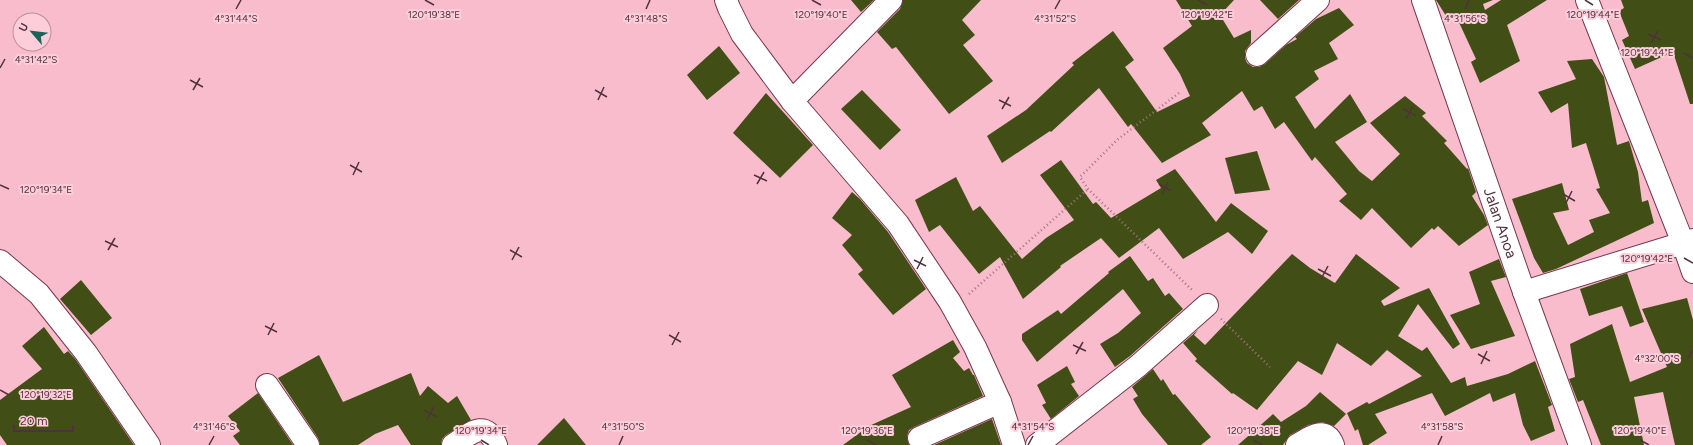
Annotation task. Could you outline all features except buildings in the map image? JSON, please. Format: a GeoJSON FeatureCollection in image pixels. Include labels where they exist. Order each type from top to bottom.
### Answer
{"type":"FeatureCollection","features":[{"type":"Feature","properties":{"kind":"street"},"geometry":{"type":"LineString","coordinates":[[726,0],[728,8],[742,34],[792,101],[898,224],[950,302],[976,347],[1000,402],[1014,445]]}},
{"type":"Feature","properties":{"kind":"street"},"geometry":{"type":"LineString","coordinates":[[792,101],[891,0]]}},
{"type":"Feature","properties":{"kind":"street"},"geometry":{"type":"LineString","coordinates":[[1257,55],[1318,0]]}},
{"type":"Feature","properties":{"kind":"street","name":"Jalan Anoa"},"geometry":{"type":"LineString","coordinates":[[1423,0],[1524,292],[1580,445]]}},
{"type":"Feature","properties":{"kind":"street"},"geometry":{"type":"LineString","coordinates":[[1587,0],[1688,241],[1693,272]]}},
{"type":"Feature","properties":{"kind":"street"},"geometry":{"type":"LineString","coordinates":[[1524,292],[1688,241]]}},
{"type":"Feature","properties":{"kind":"street"},"geometry":{"type":"LineString","coordinates":[[0,261],[39,294],[77,341],[148,445]]}},
{"type":"Feature","properties":{"kind":"street"},"geometry":{"type":"LineString","coordinates":[[1038,445],[1138,366],[1207,305]]}},
{"type":"Feature","properties":{"kind":"street"},"geometry":{"type":"LineString","coordinates":[[267,385],[308,445]]}},
{"type":"Feature","properties":{"kind":"street"},"geometry":{"type":"LineString","coordinates":[[919,438],[1000,402]]}},
{"type":"Feature","properties":{"kind":"street"},"geometry":{"type":"LineString","coordinates":[[453,445],[475,430],[484,430],[488,432],[496,445]]}},
{"type":"Feature","properties":{"kind":"street"},"geometry":{"type":"LineString","coordinates":[[1297,445],[1313,436],[1322,434],[1327,436],[1333,445]]}},
{"type":"Feature","properties":{"kind":"path"},"geometry":{"type":"LineString","coordinates":[[1179,93],[1117,140],[1080,177],[1088,189],[1270,367]]}},
{"type":"Feature","properties":{"kind":"path"},"geometry":{"type":"LineString","coordinates":[[970,294],[1088,189]]}}]}
